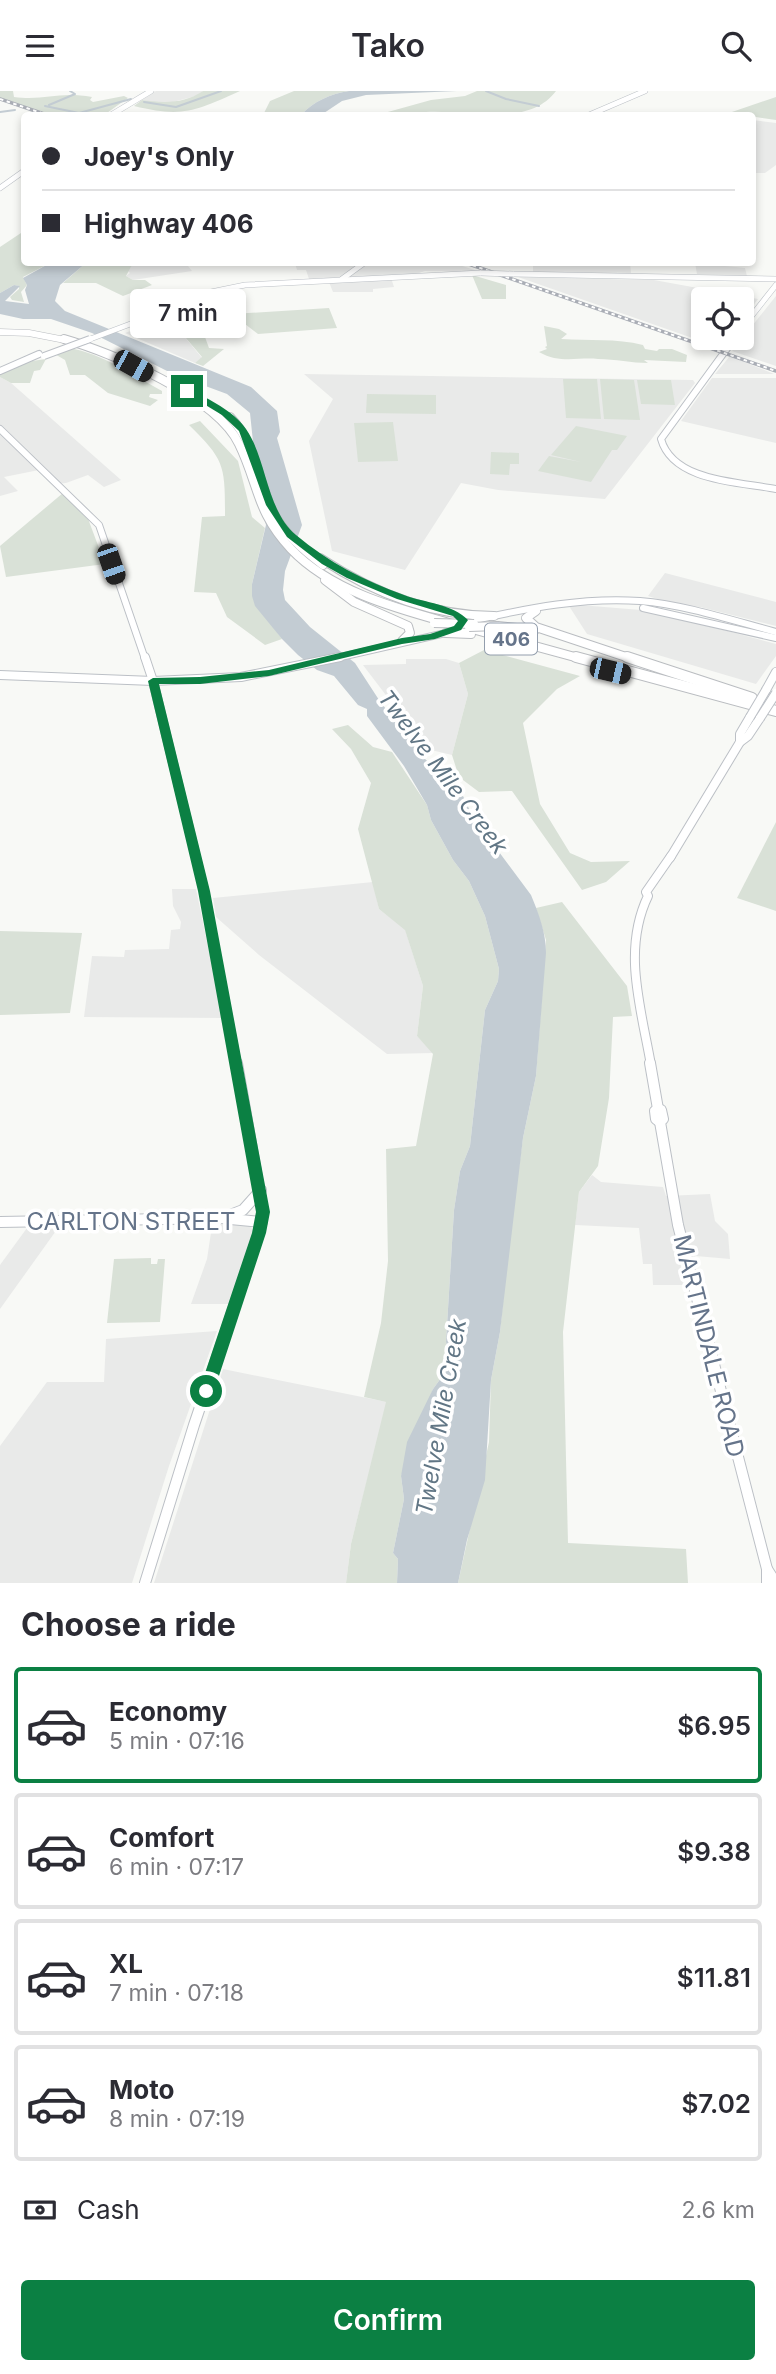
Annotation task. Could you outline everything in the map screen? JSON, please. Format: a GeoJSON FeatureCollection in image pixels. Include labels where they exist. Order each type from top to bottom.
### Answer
{"type":"FeatureCollection","features":[{"type":"Feature","properties":{"kind":"highway","name":"406"},"geometry":{"type":"LineString","coordinates":[[0,330],[57,331],[95,342],[219,408],[243,430],[270,505],[290,535],[313,562],[353,583],[411,607],[776,704]]}},
{"type":"Feature","properties":{"kind":"highway","name":"406"},"geometry":{"type":"LineString","coordinates":[[0,330],[48,334],[85,343],[213,412],[231,428],[240,441],[259,502],[278,535],[361,593],[408,611],[776,711]]}},
{"type":"Feature","properties":{"kind":"highway"},"geometry":{"type":"LineString","coordinates":[[290,535],[310,551],[361,581],[401,597],[474,616],[469,625]]}},
{"type":"Feature","properties":{"kind":"highway"},"geometry":{"type":"LineString","coordinates":[[313,562],[340,592],[410,628],[410,634],[402,641]]}},
{"type":"Feature","properties":{"kind":"highway"},"geometry":{"type":"LineString","coordinates":[[447,611],[469,625],[721,697]]}},
{"type":"Feature","properties":{"kind":"highway"},"geometry":{"type":"LineString","coordinates":[[536,611],[527,617],[527,621],[552,633],[752,698]]}},
{"type":"Feature","properties":{"kind":"highway"},"geometry":{"type":"LineString","coordinates":[[375,612],[435,623],[498,626],[552,633]]}},
{"type":"Feature","properties":{"kind":"main road"},"geometry":{"type":"LineString","coordinates":[[116,112],[151,91]]}},
{"type":"Feature","properties":{"kind":"main road"},"geometry":{"type":"LineString","coordinates":[[596,112],[645,91]]}},
{"type":"Feature","properties":{"kind":"main road"},"geometry":{"type":"LineString","coordinates":[[0,188],[21,173]]}},
{"type":"Feature","properties":{"kind":"main road"},"geometry":{"type":"LineString","coordinates":[[342,279],[359,266]]}},
{"type":"Feature","properties":{"kind":"main road"},"geometry":{"type":"LineString","coordinates":[[0,371],[205,294],[244,285],[481,273],[776,279]]}},
{"type":"Feature","properties":{"kind":"main road"},"geometry":{"type":"LineString","coordinates":[[754,313],[774,287],[773,282],[760,278]]}},
{"type":"Feature","properties":{"kind":"main road"},"geometry":{"type":"LineString","coordinates":[[726,350],[661,439],[661,448],[665,455],[681,467],[776,491]]}},
{"type":"Feature","properties":{"kind":"main road"},"geometry":{"type":"LineString","coordinates":[[0,429],[99,525],[153,681],[204,891],[261,1190],[262,1221],[145,1583]]}},
{"type":"Feature","properties":{"kind":"main road"},"geometry":{"type":"LineString","coordinates":[[0,675],[153,681],[241,677],[269,673],[413,639],[547,604],[603,600],[687,609],[776,632]]}},
{"type":"Feature","properties":{"kind":"main road"},"geometry":{"type":"LineString","coordinates":[[469,625],[567,606],[630,606],[678,614],[776,638]]}},
{"type":"Feature","properties":{"kind":"main road","name":"MARTINDALE ROAD"},"geometry":{"type":"LineString","coordinates":[[740,742],[740,734],[776,672]]}},
{"type":"Feature","properties":{"kind":"main road"},"geometry":{"type":"LineString","coordinates":[[241,677],[243,686]]}},
{"type":"Feature","properties":{"kind":"main road","name":"MARTINDALE ROAD"},"geometry":{"type":"LineString","coordinates":[[767,1583],[767,1569],[678,1225],[660,1122],[656,1119],[655,1111],[658,1109],[633,962],[635,928],[648,896],[670,863],[671,856],[714,783],[776,693]]}},
{"type":"Feature","properties":{"kind":"main road"},"geometry":{"type":"LineString","coordinates":[[220,1219],[243,1210],[261,1190]]}},
{"type":"Feature","properties":{"kind":"main road","name":"CARLTON STREET"},"geometry":{"type":"LineString","coordinates":[[0,1222],[220,1219],[262,1221]]}},
{"type":"Feature","properties":{"kind":"main road","name":"MARTINDALE ROAD"},"geometry":{"type":"LineString","coordinates":[[767,1569],[776,1583]]}},
{"type":"Feature","properties":{"kind":"shaded area"},"geometry":{"type":"Polygon","coordinates":[[[0,91],[13,91],[14,97],[25,98],[80,95],[92,97],[90,100],[93,102],[124,96],[128,98],[108,112],[40,112],[0,99],[0,91]]]}},
{"type":"Feature","properties":{"kind":"shaded area"},"geometry":{"type":"Polygon","coordinates":[[[156,91],[203,91],[196,96],[165,104],[142,100],[156,91]]]}},
{"type":"Feature","properties":{"kind":"shaded area"},"geometry":{"type":"Polygon","coordinates":[[[203,91],[240,91],[188,111],[165,112],[134,106],[142,100],[181,100],[203,91]]]}},
{"type":"Feature","properties":{"kind":"shaded area"},"geometry":{"type":"Polygon","coordinates":[[[294,91],[349,91],[323,99],[304,112],[264,112],[270,101],[294,91]]]}},
{"type":"Feature","properties":{"kind":"shaded area"},"geometry":{"type":"Polygon","coordinates":[[[477,91],[556,91],[544,103],[521,112],[388,112],[431,100],[465,96],[477,91]]]}},
{"type":"Feature","properties":{"kind":"shaded area"},"geometry":{"type":"Polygon","coordinates":[[[776,97],[776,120],[756,117],[756,112],[732,112],[776,97]]]}},
{"type":"Feature","properties":{"kind":"shaded area"},"geometry":{"type":"Polygon","coordinates":[[[756,120],[776,123],[776,165],[765,173],[756,173],[756,120]]]}},
{"type":"Feature","properties":{"kind":"shaded area"},"geometry":{"type":"Polygon","coordinates":[[[21,233],[21,266],[44,266],[23,277],[27,285],[21,292],[24,302],[12,300],[10,297],[19,286],[14,285],[0,293],[0,247],[21,233]]]}},
{"type":"Feature","properties":{"kind":"shaded area"},"geometry":{"type":"Polygon","coordinates":[[[83,266],[131,266],[126,276],[133,280],[145,280],[152,285],[123,296],[96,283],[63,283],[83,266]]]}},
{"type":"Feature","properties":{"kind":"shaded area"},"geometry":{"type":"Polygon","coordinates":[[[131,266],[188,266],[192,271],[133,280],[126,276],[130,273],[128,271],[131,266]]]}},
{"type":"Feature","properties":{"kind":"shaded area"},"geometry":{"type":"Polygon","coordinates":[[[296,266],[462,266],[481,272],[425,271],[416,274],[309,279],[306,270],[297,270],[296,266]]]}},
{"type":"Feature","properties":{"kind":"shaded area"},"geometry":{"type":"Polygon","coordinates":[[[533,266],[630,266],[631,273],[533,272],[533,266]]]}},
{"type":"Feature","properties":{"kind":"shaded area"},"geometry":{"type":"Polygon","coordinates":[[[696,266],[725,266],[745,268],[747,276],[697,274],[696,266]]]}},
{"type":"Feature","properties":{"kind":"shaded area"},"geometry":{"type":"Polygon","coordinates":[[[472,275],[506,285],[506,299],[482,299],[472,275]]]}},
{"type":"Feature","properties":{"kind":"shaded area"},"geometry":{"type":"Polygon","coordinates":[[[518,277],[654,280],[692,287],[691,338],[518,277]]]}},
{"type":"Feature","properties":{"kind":"shaded area"},"geometry":{"type":"Polygon","coordinates":[[[391,278],[394,287],[373,289],[373,292],[333,292],[329,282],[391,278]]]}},
{"type":"Feature","properties":{"kind":"shaded area"},"geometry":{"type":"Polygon","coordinates":[[[776,296],[776,366],[732,351],[754,350],[754,324],[776,296]]]}},
{"type":"Feature","properties":{"kind":"shaded area"},"geometry":{"type":"Polygon","coordinates":[[[188,305],[224,331],[202,329],[209,348],[224,349],[203,366],[195,363],[202,357],[168,317],[188,305]]]}},
{"type":"Feature","properties":{"kind":"shaded area"},"geometry":{"type":"Polygon","coordinates":[[[329,308],[337,328],[258,334],[232,314],[329,308]]]}},
{"type":"Feature","properties":{"kind":"shaded area"},"geometry":{"type":"Polygon","coordinates":[[[168,317],[202,358],[195,363],[125,333],[168,317]]]}},
{"type":"Feature","properties":{"kind":"shaded area"},"geometry":{"type":"Polygon","coordinates":[[[544,326],[567,334],[561,339],[623,341],[657,351],[672,349],[687,355],[686,362],[644,360],[648,363],[642,363],[554,358],[539,352],[547,349],[544,326]]]}},
{"type":"Feature","properties":{"kind":"shaded area"},"geometry":{"type":"Polygon","coordinates":[[[69,348],[117,365],[162,391],[162,394],[150,394],[149,397],[158,400],[150,406],[108,393],[85,375],[70,375],[65,360],[53,353],[69,348]]]}},
{"type":"Feature","properties":{"kind":"shaded area"},"geometry":{"type":"Polygon","coordinates":[[[730,356],[774,374],[715,374],[730,356]]]}},
{"type":"Feature","properties":{"kind":"shaded area"},"geometry":{"type":"Polygon","coordinates":[[[46,359],[40,370],[34,371],[30,383],[11,383],[0,377],[0,373],[32,361],[46,359]]]}},
{"type":"Feature","properties":{"kind":"shaded area"},"geometry":{"type":"Polygon","coordinates":[[[304,374],[693,380],[695,383],[605,499],[498,490],[461,483],[405,570],[332,551],[309,441],[333,399],[304,374]]]}},
{"type":"Feature","properties":{"kind":"shaded area"},"geometry":{"type":"Polygon","coordinates":[[[0,377],[11,383],[121,480],[104,487],[88,475],[55,484],[39,470],[4,477],[18,491],[0,496],[0,377]]]}},
{"type":"Feature","properties":{"kind":"shaded area"},"geometry":{"type":"Polygon","coordinates":[[[712,378],[776,378],[776,443],[681,421],[712,378]]]}},
{"type":"Feature","properties":{"kind":"shaded area"},"geometry":{"type":"Polygon","coordinates":[[[563,379],[597,379],[601,419],[566,418],[563,379]]]}},
{"type":"Feature","properties":{"kind":"shaded area"},"geometry":{"type":"Polygon","coordinates":[[[600,379],[634,380],[640,420],[604,419],[600,379]]]}},
{"type":"Feature","properties":{"kind":"shaded area"},"geometry":{"type":"Polygon","coordinates":[[[637,380],[671,380],[675,405],[641,404],[637,380]]]}},
{"type":"Feature","properties":{"kind":"shaded area"},"geometry":{"type":"Polygon","coordinates":[[[367,394],[436,395],[436,414],[366,413],[367,394]]]}},
{"type":"Feature","properties":{"kind":"shaded area"},"geometry":{"type":"Polygon","coordinates":[[[200,421],[238,461],[252,517],[265,528],[252,584],[271,624],[282,639],[265,645],[227,617],[216,593],[194,592],[202,517],[225,516],[221,465],[210,447],[189,425],[200,421]]]}},
{"type":"Feature","properties":{"kind":"shaded area"},"geometry":{"type":"Polygon","coordinates":[[[393,422],[398,461],[358,462],[354,423],[393,422]]]}},
{"type":"Feature","properties":{"kind":"shaded area"},"geometry":{"type":"Polygon","coordinates":[[[576,426],[627,436],[617,450],[612,450],[591,482],[538,471],[549,456],[581,462],[551,455],[576,426]]]}},
{"type":"Feature","properties":{"kind":"shaded area"},"geometry":{"type":"Polygon","coordinates":[[[491,452],[519,453],[519,464],[510,464],[509,475],[490,474],[491,452]]]}},
{"type":"Feature","properties":{"kind":"shaded area"},"geometry":{"type":"Polygon","coordinates":[[[63,493],[87,516],[105,564],[6,577],[0,546],[63,493]]]}},
{"type":"Feature","properties":{"kind":"shaded area"},"geometry":{"type":"Polygon","coordinates":[[[665,573],[776,602],[776,626],[700,607],[676,605],[648,596],[665,573]]]}},
{"type":"Feature","properties":{"kind":"shaded area"},"geometry":{"type":"Polygon","coordinates":[[[569,606],[653,611],[776,644],[776,656],[756,684],[587,634],[569,606]]]}},
{"type":"Feature","properties":{"kind":"shaded area"},"geometry":{"type":"Polygon","coordinates":[[[484,650],[580,676],[557,689],[523,723],[540,804],[570,853],[591,862],[630,861],[606,882],[582,890],[512,791],[479,792],[459,777],[452,755],[468,694],[459,663],[484,650]]]}},
{"type":"Feature","properties":{"kind":"shaded area"},"geometry":{"type":"Polygon","coordinates":[[[406,659],[446,659],[459,663],[468,694],[452,755],[427,749],[363,665],[406,664],[406,659]]]}},
{"type":"Feature","properties":{"kind":"shaded area"},"geometry":{"type":"Polygon","coordinates":[[[348,725],[373,747],[392,752],[427,805],[431,820],[453,860],[469,881],[485,916],[499,969],[498,981],[485,1010],[470,1146],[460,1171],[454,1210],[446,1342],[452,1363],[433,1389],[401,1476],[404,1499],[393,1553],[398,1559],[397,1583],[346,1583],[351,1544],[386,1402],[364,1397],[381,1323],[388,1261],[386,1149],[416,1146],[433,1054],[417,1036],[423,986],[405,930],[379,909],[358,829],[371,783],[351,749],[332,729],[348,725]]]}},
{"type":"Feature","properties":{"kind":"shaded area"},"geometry":{"type":"Polygon","coordinates":[[[776,822],[776,911],[737,898],[776,822]]]}},
{"type":"Feature","properties":{"kind":"shaded area"},"geometry":{"type":"Polygon","coordinates":[[[373,882],[379,909],[405,929],[423,986],[417,1036],[433,1053],[387,1054],[259,955],[216,917],[213,898],[373,882]]]}},
{"type":"Feature","properties":{"kind":"shaded area"},"geometry":{"type":"Polygon","coordinates":[[[172,889],[196,889],[223,1018],[84,1017],[92,956],[124,957],[125,950],[169,949],[171,930],[180,929],[181,922],[173,906],[172,889]]]}},
{"type":"Feature","properties":{"kind":"shaded area"},"geometry":{"type":"Polygon","coordinates":[[[562,902],[627,986],[632,1016],[613,1017],[609,1098],[598,1166],[579,1192],[563,1332],[568,1543],[686,1549],[688,1583],[458,1583],[489,1442],[491,1380],[500,1332],[510,1231],[523,1138],[536,1076],[546,940],[536,908],[562,902]]]}},
{"type":"Feature","properties":{"kind":"shaded area"},"geometry":{"type":"Polygon","coordinates":[[[0,931],[82,933],[70,1013],[0,1015],[0,931]]]}},
{"type":"Feature","properties":{"kind":"shaded area"},"geometry":{"type":"Polygon","coordinates":[[[592,1175],[601,1182],[663,1187],[666,1196],[710,1194],[715,1221],[728,1234],[730,1259],[696,1256],[680,1260],[683,1285],[653,1285],[652,1264],[643,1264],[639,1228],[575,1225],[579,1192],[592,1175]]]}},
{"type":"Feature","properties":{"kind":"shaded area"},"geometry":{"type":"Polygon","coordinates":[[[249,1223],[254,1233],[229,1304],[191,1304],[207,1259],[212,1226],[249,1223]]]}},
{"type":"Feature","properties":{"kind":"shaded area"},"geometry":{"type":"Polygon","coordinates":[[[27,1228],[58,1228],[0,1309],[0,1265],[27,1228]]]}},
{"type":"Feature","properties":{"kind":"shaded area"},"geometry":{"type":"Polygon","coordinates":[[[151,1258],[151,1264],[157,1264],[158,1259],[165,1259],[160,1322],[107,1323],[114,1259],[151,1258]]]}},
{"type":"Feature","properties":{"kind":"shaded area"},"geometry":{"type":"Polygon","coordinates":[[[217,1331],[169,1466],[132,1583],[0,1583],[0,1446],[47,1382],[104,1382],[106,1339],[217,1331]]]}},
{"type":"Feature","properties":{"kind":"shaded area"},"geometry":{"type":"Polygon","coordinates":[[[223,1369],[387,1402],[351,1544],[346,1583],[154,1583],[223,1369]]]}},
{"type":"Feature","properties":{"kind":"water"},"geometry":{"type":"Polygon","coordinates":[[[349,91],[457,91],[366,95],[342,101],[326,112],[304,112],[335,94],[349,91]]]}},
{"type":"Feature","properties":{"kind":"water","name":"Twelve Mile Creek"},"geometry":{"type":"Polygon","coordinates":[[[45,266],[82,266],[60,285],[55,301],[65,311],[251,387],[277,411],[280,432],[277,438],[302,525],[285,571],[285,600],[310,627],[355,663],[381,703],[419,748],[423,757],[463,796],[473,817],[531,895],[542,924],[546,953],[536,1076],[523,1138],[500,1332],[491,1380],[485,1480],[467,1540],[458,1583],[397,1583],[398,1559],[393,1553],[404,1499],[401,1476],[407,1442],[433,1389],[452,1363],[446,1342],[454,1210],[460,1171],[470,1146],[485,1010],[498,981],[499,969],[485,916],[469,881],[453,860],[431,820],[427,805],[404,766],[367,716],[367,709],[358,705],[334,676],[317,670],[298,655],[255,606],[252,584],[266,525],[257,480],[250,413],[227,394],[173,374],[92,333],[51,319],[23,319],[0,314],[0,293],[14,285],[20,286],[5,301],[29,304],[25,290],[27,285],[23,278],[45,266]]]}},
{"type":"Feature","properties":{"kind":"waterway"},"geometry":{"type":"LineString","coordinates":[[49,105],[75,94],[70,91]]}},
{"type":"Feature","properties":{"kind":"waterway"},"geometry":{"type":"LineString","coordinates":[[144,102],[176,107],[221,91]]}},
{"type":"Feature","properties":{"kind":"waterway"},"geometry":{"type":"LineString","coordinates":[[486,91],[506,99],[539,106]]}},
{"type":"Feature","properties":{"kind":"waterway"},"geometry":{"type":"LineString","coordinates":[[83,112],[131,99]]}},
{"type":"Feature","properties":{"kind":"waterway"},"geometry":{"type":"LineString","coordinates":[[45,106],[74,112]]}},
{"type":"Feature","properties":{"kind":"waterway"},"geometry":{"type":"LineString","coordinates":[[0,112],[15,110]]}},
{"type":"Feature","properties":{"kind":"railway"},"geometry":{"type":"LineString","coordinates":[[0,99],[38,112]]}},
{"type":"Feature","properties":{"kind":"railway"},"geometry":{"type":"LineString","coordinates":[[475,266],[776,371]]}},
{"type":"Feature","properties":{"kind":"route"},"geometry":{"type":"LineString","coordinates":[[187,391],[225,413],[243,430],[270,505],[290,535],[325,562],[361,581],[456,614],[463,620],[458,628],[432,637],[402,641],[269,673],[200,681],[153,681],[204,891],[263,1212],[259,1233],[206,1391]]}}]}
